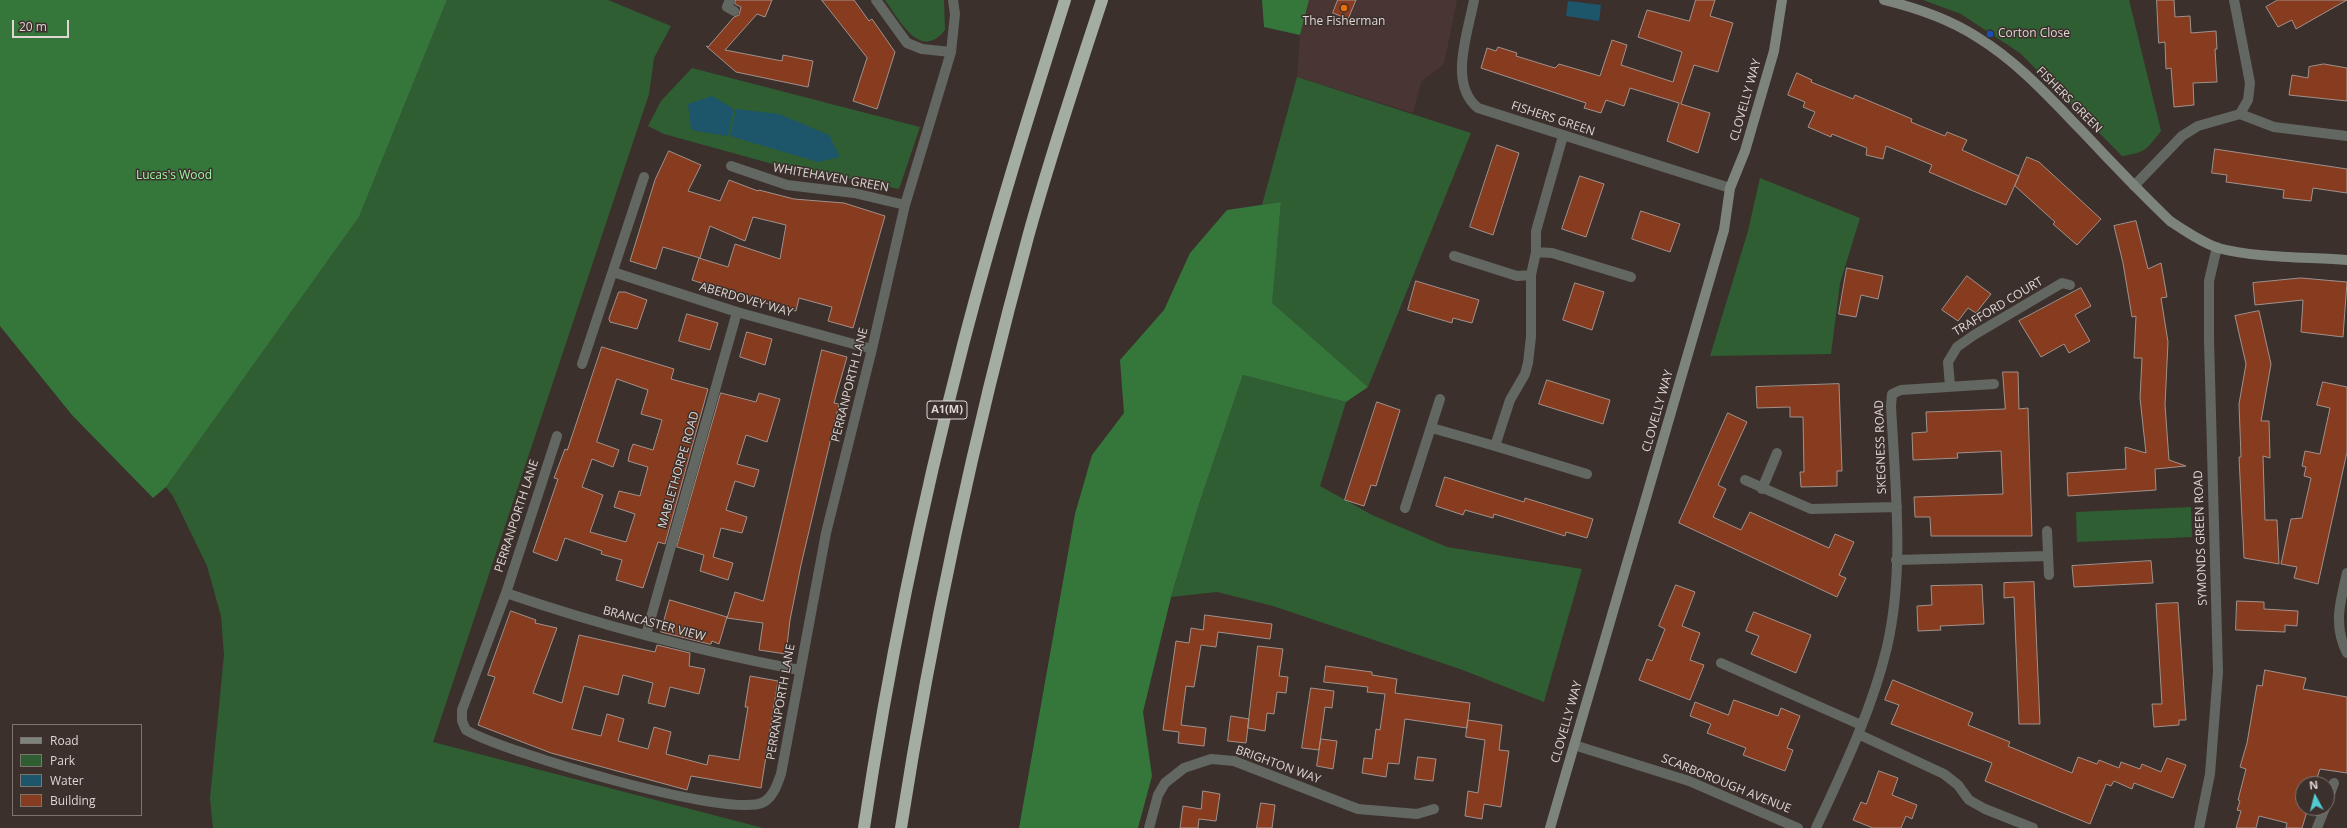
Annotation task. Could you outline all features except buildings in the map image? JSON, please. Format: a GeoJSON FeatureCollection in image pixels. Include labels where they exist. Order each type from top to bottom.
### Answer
{"type":"FeatureCollection","features":[{"type":"Feature","properties":{"kind":"highway","name":"A1(M)"},"geometry":{"type":"LineString","coordinates":[[864,828],[877,743],[903,609],[934,464],[998,218],[1066,0]]}},
{"type":"Feature","properties":{"kind":"highway","name":"A1(M)"},"geometry":{"type":"LineString","coordinates":[[901,828],[940,606],[996,359],[1028,236],[1066,110],[1102,0]]}},
{"type":"Feature","properties":{"kind":"street"},"geometry":{"type":"LineString","coordinates":[[730,0],[727,7],[734,12]]}},
{"type":"Feature","properties":{"kind":"street"},"geometry":{"type":"LineString","coordinates":[[876,0],[907,43],[922,49],[951,52]]}},
{"type":"Feature","properties":{"kind":"street","name":"PERRANPORTH LANE"},"geometry":{"type":"LineString","coordinates":[[557,436],[506,593],[462,710],[462,721],[466,730],[541,758],[606,778],[714,804],[748,806],[764,802],[774,793],[781,774],[799,670],[826,533],[872,349],[905,205],[951,52],[954,14],[953,0]]}},
{"type":"Feature","properties":{"kind":"street","name":"FISHERS GREEN"},"geometry":{"type":"LineString","coordinates":[[1474,0],[1462,68],[1462,80],[1470,101],[1478,108],[1730,188]]}},
{"type":"Feature","properties":{"kind":"street","name":"CLOVELLY WAY"},"geometry":{"type":"LineString","coordinates":[[1550,828],[1724,230],[1730,188],[1745,150],[1774,51],[1782,0]]}},
{"type":"Feature","properties":{"kind":"street","name":"FISHERS GREEN"},"geometry":{"type":"LineString","coordinates":[[1884,0],[1911,7],[1951,22],[1978,37],[2008,59],[2045,92],[2134,186],[2170,221],[2217,247],[2241,252],[2347,260]]}},
{"type":"Feature","properties":{"kind":"street"},"geometry":{"type":"LineString","coordinates":[[2234,0],[2250,83],[2248,100],[2240,114]]}},
{"type":"Feature","properties":{"kind":"street"},"geometry":{"type":"LineString","coordinates":[[2134,186],[2182,136],[2198,126],[2240,114],[2274,127],[2347,136]]}},
{"type":"Feature","properties":{"kind":"street"},"geometry":{"type":"LineString","coordinates":[[1495,446],[1510,400],[1525,374],[1528,363],[1531,337],[1531,275],[1536,252],[1536,231],[1563,136]]}},
{"type":"Feature","properties":{"kind":"street","name":"WHITEHAVEN GREEN"},"geometry":{"type":"LineString","coordinates":[[731,166],[787,185],[854,193],[905,205]]}},
{"type":"Feature","properties":{"kind":"street"},"geometry":{"type":"LineString","coordinates":[[582,364],[644,177]]}},
{"type":"Feature","properties":{"kind":"street","name":"SYMONDS GREEN ROAD"},"geometry":{"type":"LineString","coordinates":[[2199,828],[2210,774],[2218,672],[2209,340],[2209,281],[2217,247]]}},
{"type":"Feature","properties":{"kind":"street"},"geometry":{"type":"LineString","coordinates":[[1536,252],[1552,253],[1632,277]]}},
{"type":"Feature","properties":{"kind":"street"},"geometry":{"type":"LineString","coordinates":[[1454,256],[1518,276],[1531,275]]}},
{"type":"Feature","properties":{"kind":"street","name":"ABERDOVEY WAY"},"geometry":{"type":"LineString","coordinates":[[613,272],[737,312],[872,349]]}},
{"type":"Feature","properties":{"kind":"street","name":"TRAFFORD COURT"},"geometry":{"type":"LineString","coordinates":[[1950,386],[1948,362],[1957,347],[1974,334],[2062,283],[2070,285]]}},
{"type":"Feature","properties":{"kind":"street","name":"MABLETHORPE ROAD"},"geometry":{"type":"LineString","coordinates":[[646,635],[737,312]]}},
{"type":"Feature","properties":{"kind":"street","name":"SKEGNESS ROAD"},"geometry":{"type":"LineString","coordinates":[[1816,828],[1860,730],[1887,647],[1896,560],[1897,507],[1890,406],[1892,394],[1901,390],[1994,384]]}},
{"type":"Feature","properties":{"kind":"street"},"geometry":{"type":"LineString","coordinates":[[1405,508],[1432,428],[1440,399]]}},
{"type":"Feature","properties":{"kind":"street"},"geometry":{"type":"LineString","coordinates":[[1432,428],[1587,474]]}},
{"type":"Feature","properties":{"kind":"street"},"geometry":{"type":"LineString","coordinates":[[1762,488],[1777,453]]}},
{"type":"Feature","properties":{"kind":"street","name":"SKEGNESS ROAD"},"geometry":{"type":"LineString","coordinates":[[1745,480],[1811,510],[1897,507]]}},
{"type":"Feature","properties":{"kind":"street"},"geometry":{"type":"LineString","coordinates":[[2047,531],[2049,575]]}},
{"type":"Feature","properties":{"kind":"street"},"geometry":{"type":"LineString","coordinates":[[1896,560],[2048,556]]}},
{"type":"Feature","properties":{"kind":"street"},"geometry":{"type":"LineString","coordinates":[[2347,574],[2338,614],[2341,642],[2347,653]]}},
{"type":"Feature","properties":{"kind":"street","name":"BRANCASTER VIEW"},"geometry":{"type":"LineString","coordinates":[[506,593],[575,617],[727,656],[799,670]]}},
{"type":"Feature","properties":{"kind":"street"},"geometry":{"type":"LineString","coordinates":[[1721,662],[1860,730],[1944,774],[1958,785],[1969,800],[1985,809],[2033,828]]}},
{"type":"Feature","properties":{"kind":"street","name":"SCARBOROUGH AVENUE"},"geometry":{"type":"LineString","coordinates":[[1574,745],[1689,780],[1798,828]]}},
{"type":"Feature","properties":{"kind":"street","name":"BRIGHTON WAY"},"geometry":{"type":"LineString","coordinates":[[1149,828],[1158,795],[1165,782],[1184,768],[1211,759],[1234,761],[1358,809],[1417,814],[1434,809]]}},
{"type":"Feature","properties":{"kind":"street"},"geometry":{"type":"LineString","coordinates":[[2318,828],[2322,816]]}},
{"type":"Feature","properties":{"kind":"shaded area"},"geometry":{"type":"Polygon","coordinates":[[[1309,0],[1457,0],[1444,64],[1421,82],[1413,113],[1297,77],[1300,35],[1309,0]]]}},
{"type":"Feature","properties":{"kind":"green space","name":"Lucas's Wood"},"geometry":{"type":"Polygon","coordinates":[[[0,0],[447,0],[359,217],[166,487],[153,498],[72,415],[0,326],[0,0]]]}},
{"type":"Feature","properties":{"kind":"green space"},"geometry":{"type":"Polygon","coordinates":[[[447,0],[608,0],[671,26],[654,58],[649,94],[433,742],[763,828],[213,828],[210,798],[224,655],[221,616],[207,566],[173,496],[166,487],[359,217],[447,0]]]}},
{"type":"Feature","properties":{"kind":"green space"},"geometry":{"type":"Polygon","coordinates":[[[885,0],[944,0],[945,30],[936,39],[927,41],[919,40],[904,26],[885,0]]]}},
{"type":"Feature","properties":{"kind":"green space"},"geometry":{"type":"Polygon","coordinates":[[[1262,0],[1309,0],[1300,35],[1264,27],[1262,0]]]}},
{"type":"Feature","properties":{"kind":"green space"},"geometry":{"type":"Polygon","coordinates":[[[1923,0],[2129,0],[2161,131],[2149,146],[2141,152],[2122,156],[2020,53],[1961,14],[1923,0]]]}},
{"type":"Feature","properties":{"kind":"green space"},"geometry":{"type":"Polygon","coordinates":[[[692,68],[920,127],[899,189],[831,175],[798,171],[664,134],[648,126],[661,101],[692,68]]]}},
{"type":"Feature","properties":{"kind":"green space"},"geometry":{"type":"Polygon","coordinates":[[[1297,77],[1471,133],[1368,387],[1271,303],[1281,202],[1262,205],[1297,77]]]}},
{"type":"Feature","properties":{"kind":"green space"},"geometry":{"type":"Polygon","coordinates":[[[1760,178],[1860,218],[1840,283],[1831,354],[1710,356],[1748,231],[1760,178]]]}},
{"type":"Feature","properties":{"kind":"green space"},"geometry":{"type":"Polygon","coordinates":[[[1281,202],[1272,303],[1368,387],[1346,402],[1243,375],[1199,504],[1171,597],[1143,712],[1152,776],[1138,828],[1019,828],[1075,514],[1092,455],[1124,413],[1120,360],[1164,310],[1190,253],[1227,210],[1281,202]]]}},
{"type":"Feature","properties":{"kind":"green space"},"geometry":{"type":"Polygon","coordinates":[[[1243,375],[1346,402],[1320,486],[1372,515],[1447,547],[1582,569],[1544,702],[1460,669],[1273,606],[1217,592],[1171,597],[1199,504],[1243,375]]]}},
{"type":"Feature","properties":{"kind":"green space"},"geometry":{"type":"Polygon","coordinates":[[[2191,507],[2192,537],[2077,542],[2076,512],[2191,507]]]}},
{"type":"Feature","properties":{"kind":"water"},"geometry":{"type":"Polygon","coordinates":[[[1568,1],[1601,5],[1599,21],[1566,16],[1568,1]]]}},
{"type":"Feature","properties":{"kind":"water"},"geometry":{"type":"Polygon","coordinates":[[[712,96],[734,109],[728,136],[691,130],[688,104],[712,96]]]}},
{"type":"Feature","properties":{"kind":"water"},"geometry":{"type":"Polygon","coordinates":[[[736,109],[779,114],[829,135],[840,157],[818,162],[730,136],[736,109]]]}},
{"type":"Feature","properties":{"kind":"place","name":"The Fisherman"},"geometry":{"type":"Point","coordinates":[1344,8]}},
{"type":"Feature","properties":{"kind":"place","name":"Corton Close"},"geometry":{"type":"Point","coordinates":[1990,34]}}]}
